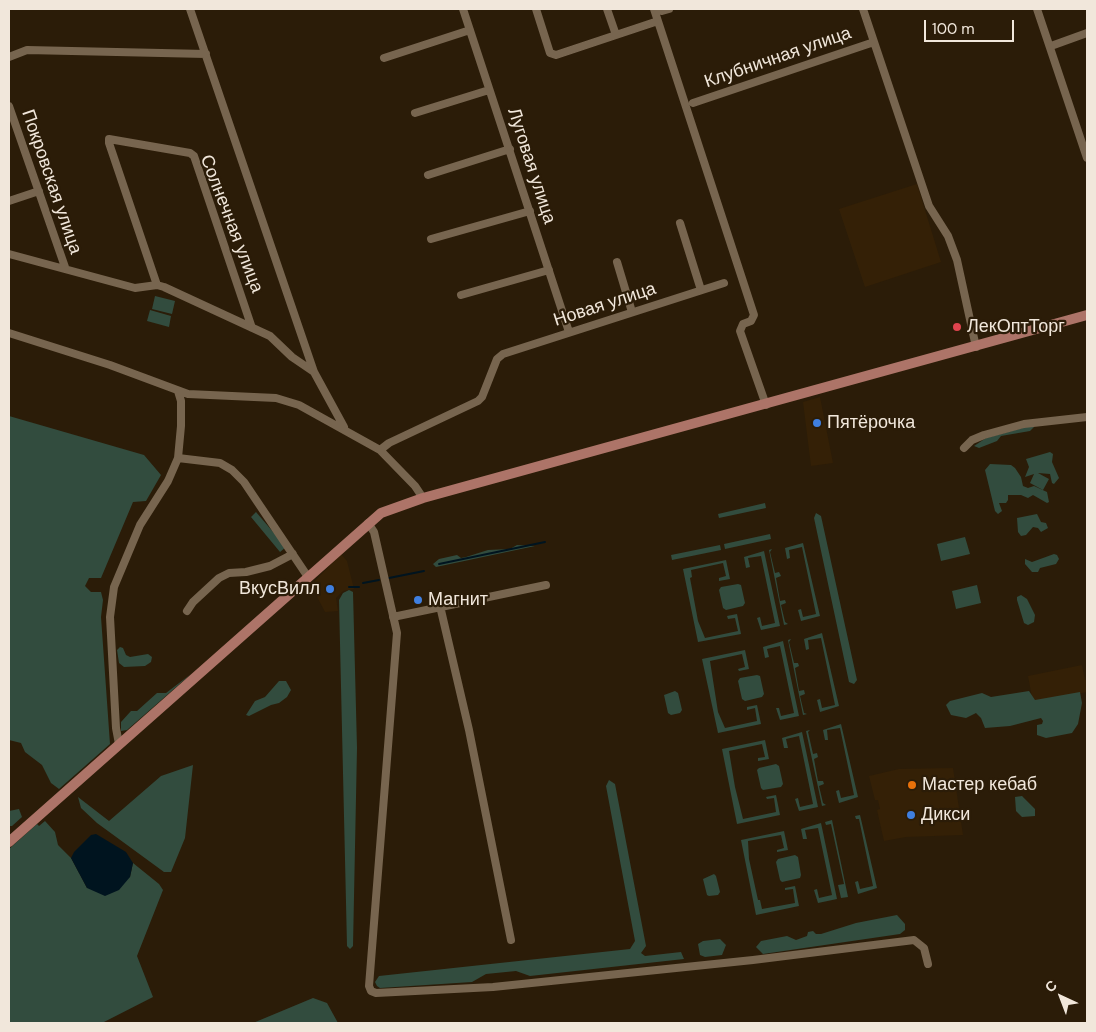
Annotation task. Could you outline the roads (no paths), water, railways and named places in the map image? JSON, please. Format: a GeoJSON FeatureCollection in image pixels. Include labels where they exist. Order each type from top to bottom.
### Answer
{"type":"FeatureCollection","features":[{"type":"Feature","properties":{"kind":"main road"},"geometry":{"type":"LineString","coordinates":[[10,839],[381,513],[423,498],[766,406],[1087,315]]}},
{"type":"Feature","properties":{"kind":"street"},"geometry":{"type":"LineString","coordinates":[[190,9],[314,372],[346,429]]}},
{"type":"Feature","properties":{"kind":"street","name":"Луговая улица"},"geometry":{"type":"LineString","coordinates":[[463,9],[569,332]]}},
{"type":"Feature","properties":{"kind":"street"},"geometry":{"type":"LineString","coordinates":[[536,9],[553,55],[658,21]]}},
{"type":"Feature","properties":{"kind":"street"},"geometry":{"type":"LineString","coordinates":[[607,9],[616,35]]}},
{"type":"Feature","properties":{"kind":"street"},"geometry":{"type":"LineString","coordinates":[[863,9],[928,206],[948,236],[957,260],[976,347]]}},
{"type":"Feature","properties":{"kind":"street"},"geometry":{"type":"LineString","coordinates":[[1037,9],[1051,46],[1087,158]]}},
{"type":"Feature","properties":{"kind":"street"},"geometry":{"type":"LineString","coordinates":[[662,10],[658,21],[754,315],[752,321],[744,324],[740,331],[766,406]]}},
{"type":"Feature","properties":{"kind":"street"},"geometry":{"type":"LineString","coordinates":[[384,58],[470,30]]}},
{"type":"Feature","properties":{"kind":"street"},"geometry":{"type":"LineString","coordinates":[[1051,46],[1087,33]]}},
{"type":"Feature","properties":{"kind":"street","name":"Клубничная улица"},"geometry":{"type":"LineString","coordinates":[[693,103],[874,42]]}},
{"type":"Feature","properties":{"kind":"street"},"geometry":{"type":"LineString","coordinates":[[9,57],[27,50],[206,54]]}},
{"type":"Feature","properties":{"kind":"street"},"geometry":{"type":"LineString","coordinates":[[415,113],[490,90]]}},
{"type":"Feature","properties":{"kind":"street","name":"Покровская улица"},"geometry":{"type":"LineString","coordinates":[[9,107],[65,267]]}},
{"type":"Feature","properties":{"kind":"street","name":"Солнечная улица"},"geometry":{"type":"LineString","coordinates":[[157,285],[109,139],[190,153],[194,156],[252,328]]}},
{"type":"Feature","properties":{"kind":"street"},"geometry":{"type":"LineString","coordinates":[[428,175],[510,149]]}},
{"type":"Feature","properties":{"kind":"street"},"geometry":{"type":"LineString","coordinates":[[9,201],[39,191]]}},
{"type":"Feature","properties":{"kind":"street"},"geometry":{"type":"LineString","coordinates":[[431,239],[530,211]]}},
{"type":"Feature","properties":{"kind":"street"},"geometry":{"type":"LineString","coordinates":[[680,223],[701,290]]}},
{"type":"Feature","properties":{"kind":"street"},"geometry":{"type":"LineString","coordinates":[[9,254],[47,266],[65,267],[135,288],[157,285],[277,341],[292,358],[314,372]]}},
{"type":"Feature","properties":{"kind":"street"},"geometry":{"type":"LineString","coordinates":[[617,262],[632,312]]}},
{"type":"Feature","properties":{"kind":"street"},"geometry":{"type":"LineString","coordinates":[[461,295],[550,270]]}},
{"type":"Feature","properties":{"kind":"street","name":"Новая улица"},"geometry":{"type":"LineString","coordinates":[[380,450],[389,443],[478,401],[482,397],[498,359],[503,354],[724,283]]}},
{"type":"Feature","properties":{"kind":"street"},"geometry":{"type":"LineString","coordinates":[[9,332],[110,365],[178,391],[209,396],[276,398],[299,405],[346,429],[380,450],[415,486],[423,498]]}},
{"type":"Feature","properties":{"kind":"street"},"geometry":{"type":"LineString","coordinates":[[119,744],[116,728],[110,617],[114,587],[140,525],[168,482],[178,458],[181,401],[178,391]]}},
{"type":"Feature","properties":{"kind":"street"},"geometry":{"type":"LineString","coordinates":[[964,448],[972,440],[984,435],[1024,424],[1087,417]]}},
{"type":"Feature","properties":{"kind":"street"},"geometry":{"type":"LineString","coordinates":[[178,458],[220,463],[232,470],[244,482],[308,577]]}},
{"type":"Feature","properties":{"kind":"street"},"geometry":{"type":"LineString","coordinates":[[368,523],[374,532],[397,633],[369,986],[371,991],[376,993],[493,987],[771,958],[914,940],[924,948],[928,964]]}},
{"type":"Feature","properties":{"kind":"street"},"geometry":{"type":"LineString","coordinates":[[188,611],[193,602],[219,578],[229,572],[246,572],[270,566],[293,554]]}},
{"type":"Feature","properties":{"kind":"street"},"geometry":{"type":"LineString","coordinates":[[393,616],[546,585]]}},
{"type":"Feature","properties":{"kind":"street"},"geometry":{"type":"LineString","coordinates":[[440,606],[469,730],[511,940]]}},
{"type":"Feature","properties":{"kind":"water"},"geometry":{"type":"Polygon","coordinates":[[[96,834],[126,852],[133,863],[130,877],[119,890],[105,896],[87,888],[71,858],[74,852],[91,835],[96,834]]]}},
{"type":"Feature","properties":{"kind":"waterway"},"geometry":{"type":"LineString","coordinates":[[439,564],[545,542]]}},
{"type":"Feature","properties":{"kind":"waterway"},"geometry":{"type":"LineString","coordinates":[[389,578],[424,571]]}},
{"type":"Feature","properties":{"kind":"waterway"},"geometry":{"type":"LineString","coordinates":[[363,583],[379,580]]}},
{"type":"Feature","properties":{"kind":"waterway"},"geometry":{"type":"LineString","coordinates":[[349,587],[359,587]]}},
{"type":"Feature","properties":{"kind":"place","name":"ЛекОптТорг"},"geometry":{"type":"Point","coordinates":[957,327]}},
{"type":"Feature","properties":{"kind":"place","name":"Пятёрочка"},"geometry":{"type":"Point","coordinates":[817,423]}},
{"type":"Feature","properties":{"kind":"place","name":"ВкусВилл"},"geometry":{"type":"Point","coordinates":[330,589]}},
{"type":"Feature","properties":{"kind":"place","name":"Магнит"},"geometry":{"type":"Point","coordinates":[418,600]}},
{"type":"Feature","properties":{"kind":"place","name":"Мастер кебаб"},"geometry":{"type":"Point","coordinates":[912,785]}},
{"type":"Feature","properties":{"kind":"place","name":"Дикси"},"geometry":{"type":"Point","coordinates":[911,815]}}]}
